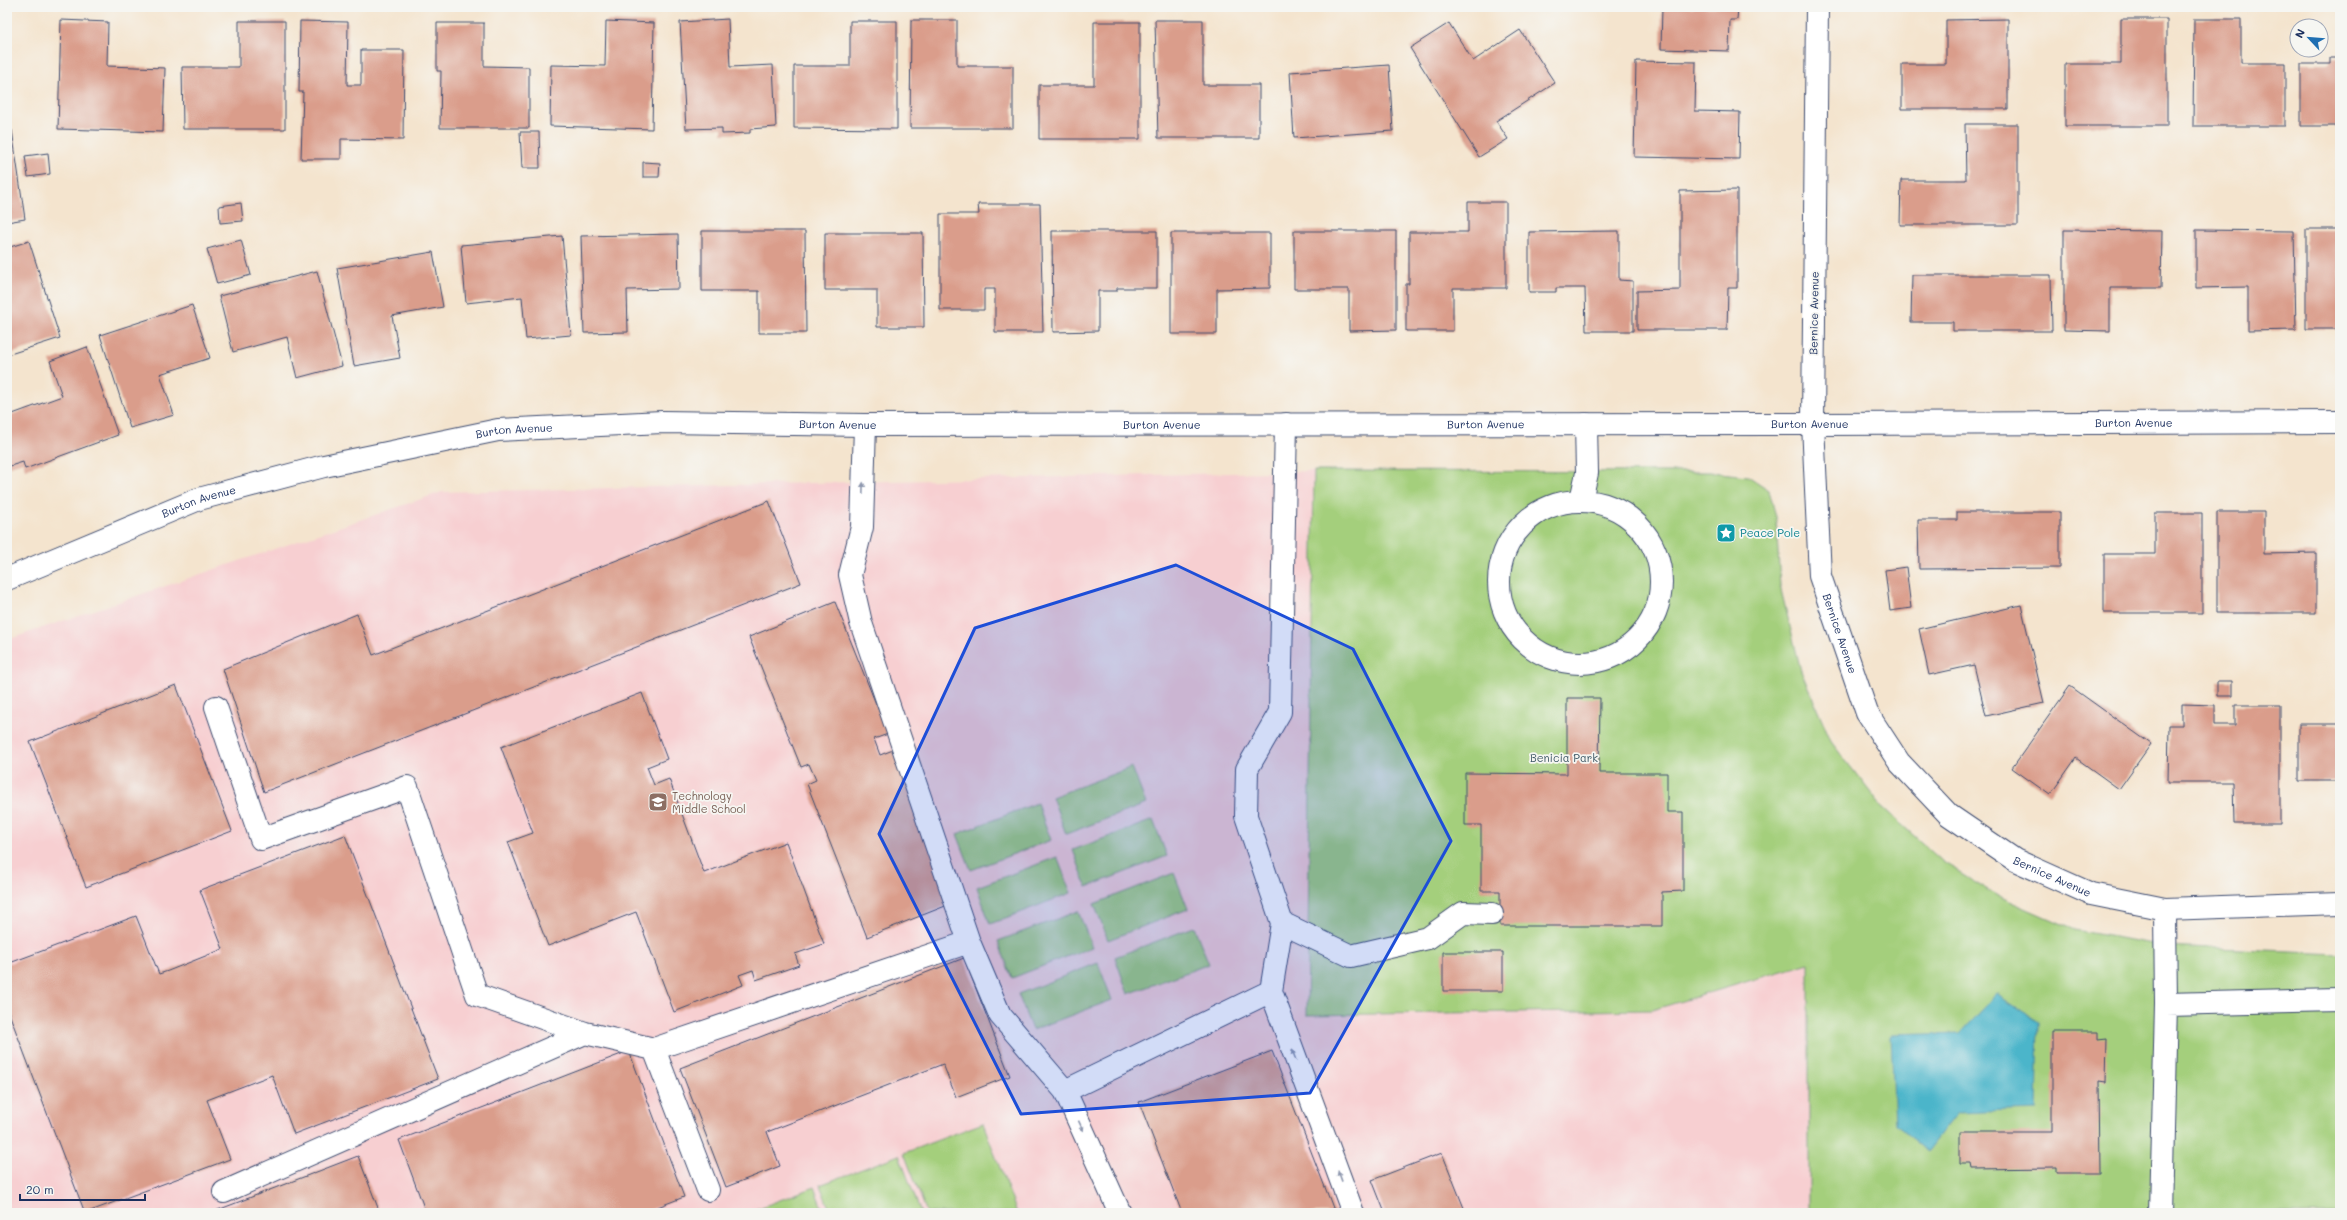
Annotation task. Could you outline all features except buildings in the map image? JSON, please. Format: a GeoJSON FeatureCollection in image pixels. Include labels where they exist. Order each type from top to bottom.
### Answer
{"type":"FeatureCollection","features":[{"type":"Feature","properties":{"kind":"street","name":"Bernice Avenue"},"geometry":{"type":"LineString","coordinates":[[1817,7],[1813,424],[1820,576],[1867,713],[1898,762],[1949,815],[2015,860],[2091,894],[2165,909],[2340,903]]}},
{"type":"Feature","properties":{"kind":"street","name":"Burton Avenue"},"geometry":{"type":"LineString","coordinates":[[7,579],[199,499],[324,466],[498,430],[662,422],[864,425],[2340,422]]}},
{"type":"Feature","properties":{"kind":"street"},"geometry":{"type":"LineString","coordinates":[[1286,424],[1280,712],[1247,769],[1246,816],[1282,923],[1271,991],[1353,1213]]}},
{"type":"Feature","properties":{"kind":"street"},"geometry":{"type":"LineString","coordinates":[[1581,500],[1587,473],[1586,424]]}},
{"type":"Feature","properties":{"kind":"street"},"geometry":{"type":"LineString","coordinates":[[864,425],[862,527],[850,575],[861,623],[969,942],[1000,1015],[1065,1091],[1120,1213]]}},
{"type":"Feature","properties":{"kind":"street"},"geometry":{"type":"LineString","coordinates":[[1581,500],[1608,504],[1632,518],[1651,540],[1661,565],[1661,593],[1652,620],[1636,641],[1613,657],[1587,663],[1561,661],[1537,651],[1518,634],[1504,611],[1499,585],[1502,559],[1514,535],[1532,516],[1555,504],[1581,500]]}},
{"type":"Feature","properties":{"kind":"street"},"geometry":{"type":"LineString","coordinates":[[216,706],[261,839],[407,787],[478,995],[585,1033],[654,1049],[969,942]]}},
{"type":"Feature","properties":{"kind":"street"},"geometry":{"type":"LineString","coordinates":[[2161,1213],[2166,1004],[2165,909]]}},
{"type":"Feature","properties":{"kind":"street"},"geometry":{"type":"LineString","coordinates":[[1282,923],[1350,956],[1428,938],[1463,913],[1492,914]]}},
{"type":"Feature","properties":{"kind":"street"},"geometry":{"type":"LineString","coordinates":[[1065,1091],[1271,991]]}},
{"type":"Feature","properties":{"kind":"street"},"geometry":{"type":"LineString","coordinates":[[2166,1004],[2340,1000]]}},
{"type":"Feature","properties":{"kind":"street"},"geometry":{"type":"LineString","coordinates":[[224,1192],[585,1033]]}},
{"type":"Feature","properties":{"kind":"street"},"geometry":{"type":"LineString","coordinates":[[654,1049],[708,1190]]}},
{"type":"Feature","properties":{"kind":"highlighted area"},"geometry":{"type":"Polygon","coordinates":[[[1176,565],[1353,649],[1451,841],[1310,1093],[1021,1114],[879,834],[975,628],[1176,565]]]}},
{"type":"Feature","properties":{"kind":"shaded area","name":"Technology Middle School"},"geometry":{"type":"Polygon","coordinates":[[[1314,471],[1307,1015],[1652,1010],[1809,963],[1809,1213],[7,1213],[7,640],[442,492],[1314,471]]]}},
{"type":"Feature","properties":{"kind":"green space","name":"Benicia Park"},"geometry":{"type":"Polygon","coordinates":[[[1314,471],[1710,472],[1748,476],[1769,490],[1776,517],[1780,586],[1801,671],[1832,743],[1881,806],[1943,862],[2002,898],[2075,930],[2164,946],[2340,953],[2340,1213],[1809,1213],[1809,963],[1652,1010],[1307,1015],[1314,471]]]}},
{"type":"Feature","properties":{"kind":"green space"},"geometry":{"type":"Polygon","coordinates":[[[1132,767],[1146,804],[1066,834],[1052,797],[1132,767]]]}},
{"type":"Feature","properties":{"kind":"green space"},"geometry":{"type":"Polygon","coordinates":[[[1037,803],[1051,840],[971,870],[957,834],[1037,803]]]}},
{"type":"Feature","properties":{"kind":"green space"},"geometry":{"type":"Polygon","coordinates":[[[1153,820],[1167,856],[1087,887],[1073,850],[1153,820]]]}},
{"type":"Feature","properties":{"kind":"green space"},"geometry":{"type":"Polygon","coordinates":[[[1057,857],[1071,893],[990,924],[977,887],[1057,857]]]}},
{"type":"Feature","properties":{"kind":"green space"},"geometry":{"type":"Polygon","coordinates":[[[1174,873],[1188,909],[1108,940],[1094,904],[1174,873]]]}},
{"type":"Feature","properties":{"kind":"green space"},"geometry":{"type":"Polygon","coordinates":[[[1078,911],[1092,947],[1012,978],[998,941],[1078,911]]]}},
{"type":"Feature","properties":{"kind":"green space"},"geometry":{"type":"Polygon","coordinates":[[[1194,927],[1209,964],[1128,994],[1115,957],[1194,927]]]}},
{"type":"Feature","properties":{"kind":"green space"},"geometry":{"type":"Polygon","coordinates":[[[1098,963],[1112,1000],[1032,1030],[1018,994],[1098,963]]]}},
{"type":"Feature","properties":{"kind":"green space"},"geometry":{"type":"Polygon","coordinates":[[[983,1123],[1017,1213],[927,1213],[904,1153],[983,1123]]]}},
{"type":"Feature","properties":{"kind":"green space"},"geometry":{"type":"Polygon","coordinates":[[[899,1155],[921,1213],[831,1213],[820,1185],[899,1155]]]}},
{"type":"Feature","properties":{"kind":"green space"},"geometry":{"type":"Polygon","coordinates":[[[814,1187],[824,1213],[746,1213],[814,1187]]]}},
{"type":"Feature","properties":{"kind":"water"},"geometry":{"type":"Polygon","coordinates":[[[1996,994],[2039,1022],[2037,1109],[1958,1112],[1928,1151],[1895,1125],[1891,1035],[1960,1033],[1996,994]]]}},
{"type":"Feature","properties":{"kind":"place","name":"Peace Pole"},"geometry":{"type":"Point","coordinates":[1726,533]}},
{"type":"Feature","properties":{"kind":"place","name":"Technology Middle School"},"geometry":{"type":"Point","coordinates":[658,802]}}]}
